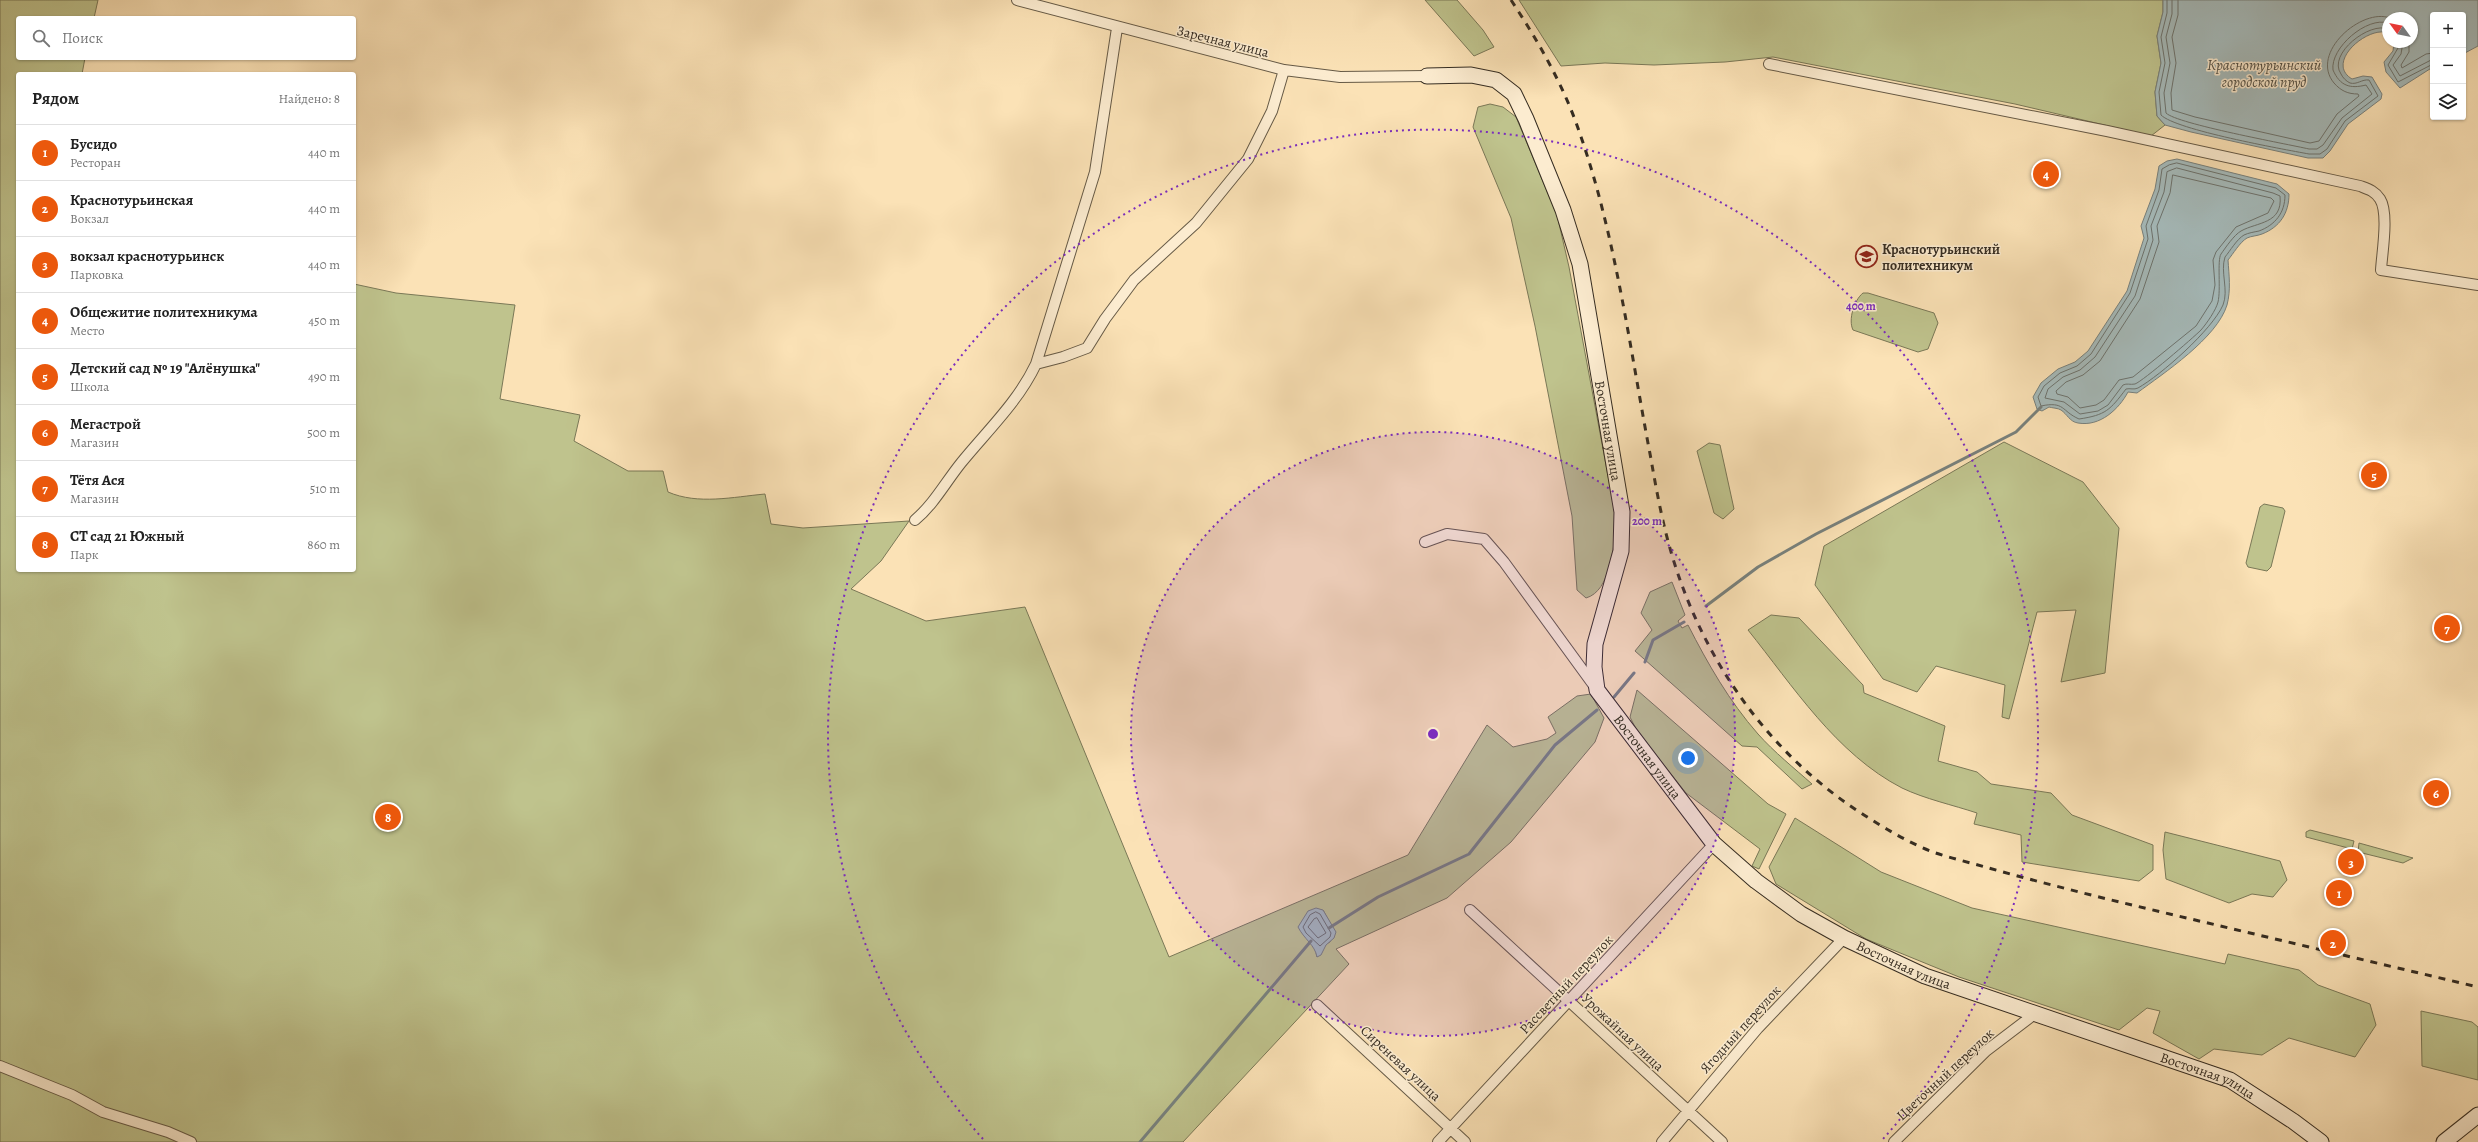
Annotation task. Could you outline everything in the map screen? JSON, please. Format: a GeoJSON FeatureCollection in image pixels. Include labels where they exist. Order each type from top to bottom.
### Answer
{"type":"FeatureCollection","features":[{"type":"Feature","properties":{"kind":"street","name":"Заречная улица"},"geometry":{"type":"LineString","coordinates":[[1017,0],[1117,28],[1284,70],[1340,77],[1427,76]]}},
{"type":"Feature","properties":{"kind":"street"},"geometry":{"type":"LineString","coordinates":[[915,520],[928,509],[958,467],[1011,405],[1028,382],[1036,364],[1095,172],[1117,28]]}},
{"type":"Feature","properties":{"kind":"street"},"geometry":{"type":"LineString","coordinates":[[1769,64],[2100,130],[2360,186],[2373,191],[2381,200],[2384,219],[2381,270],[2478,285]]}},
{"type":"Feature","properties":{"kind":"street"},"geometry":{"type":"LineString","coordinates":[[1036,364],[1063,357],[1087,348],[1105,319],[1134,280],[1196,222],[1248,159],[1272,111],[1284,70]]}},
{"type":"Feature","properties":{"kind":"street","name":"Восточная улица"},"geometry":{"type":"LineString","coordinates":[[1427,76],[1478,76],[1496,80],[1514,94],[1563,210],[1580,264],[1622,512],[1621,551],[1595,644],[1594,667],[1597,690],[1714,844],[1756,881],[1801,914],[1844,938],[1926,976],[2230,1080],[2293,1121],[2321,1142]]}},
{"type":"Feature","properties":{"kind":"street"},"geometry":{"type":"LineString","coordinates":[[1425,542],[1447,534],[1484,539],[1504,562],[1597,690]]}},
{"type":"Feature","properties":{"kind":"street","name":"Рассветный переулок"},"geometry":{"type":"LineString","coordinates":[[1438,1142],[1714,844]]}},
{"type":"Feature","properties":{"kind":"street","name":"Урожайная улица"},"geometry":{"type":"LineString","coordinates":[[1470,910],[1722,1142]]}},
{"type":"Feature","properties":{"kind":"street","name":"Ягодный переулок"},"geometry":{"type":"LineString","coordinates":[[1662,1142],[1687,1110],[1758,1028],[1844,938]]}},
{"type":"Feature","properties":{"kind":"street","name":"Сиреневая улица"},"geometry":{"type":"LineString","coordinates":[[1317,1005],[1465,1142]]}},
{"type":"Feature","properties":{"kind":"street","name":"Цветочный переулок"},"geometry":{"type":"LineString","coordinates":[[1894,1142],[1986,1051],[2036,1014]]}},
{"type":"Feature","properties":{"kind":"street"},"geometry":{"type":"LineString","coordinates":[[0,1066],[72,1095],[103,1112],[168,1132],[191,1142]]}},
{"type":"Feature","properties":{"kind":"street"},"geometry":{"type":"LineString","coordinates":[[2444,1142],[2478,1115]]}},
{"type":"Feature","properties":{"kind":"green space"},"geometry":{"type":"Polygon","coordinates":[[[0,0],[98,0],[94,16],[16,16],[16,60],[85,60],[82,72],[16,72],[16,572],[356,572],[356,284],[396,293],[515,305],[500,399],[580,415],[574,441],[628,471],[663,471],[668,492],[679,496],[703,499],[765,494],[771,524],[803,528],[909,521],[881,561],[851,589],[926,621],[1025,607],[1169,957],[1408,855],[1487,725],[1513,747],[1547,739],[1556,733],[1548,717],[1577,696],[1591,694],[1604,718],[1595,742],[1511,842],[1447,898],[1336,949],[1349,964],[1183,1142],[0,1142],[0,0]],[[1323,910],[1315,948],[1317,957],[1326,944],[1330,942],[1335,932],[1323,910]]]}},
{"type":"Feature","properties":{"kind":"green space"},"geometry":{"type":"Polygon","coordinates":[[[1425,0],[1457,0],[1483,30],[1494,47],[1474,56],[1425,0]]]}},
{"type":"Feature","properties":{"kind":"green space"},"geometry":{"type":"Polygon","coordinates":[[[1519,0],[2163,0],[2163,12],[2157,36],[2161,63],[2155,92],[2157,116],[2165,125],[2151,136],[2015,104],[1773,57],[1725,62],[1654,65],[1605,63],[1561,66],[1519,0]]]}},
{"type":"Feature","properties":{"kind":"green space"},"geometry":{"type":"Polygon","coordinates":[[[1490,104],[1503,107],[1516,117],[1557,215],[1569,267],[1617,524],[1612,555],[1606,577],[1601,587],[1594,594],[1586,598],[1577,590],[1572,516],[1535,326],[1511,218],[1473,127],[1478,107],[1490,104]]]}},
{"type":"Feature","properties":{"kind":"green space"},"geometry":{"type":"Polygon","coordinates":[[[1863,293],[1868,293],[1934,313],[1938,323],[1928,349],[1918,352],[1853,330],[1851,321],[1853,310],[1857,300],[1863,293]]]}},
{"type":"Feature","properties":{"kind":"green space"},"geometry":{"type":"Polygon","coordinates":[[[2004,442],[2083,482],[2119,528],[2105,673],[2061,682],[2076,610],[2037,612],[2009,719],[2002,717],[2005,685],[1936,666],[1917,692],[1883,679],[1815,585],[1824,546],[2004,442]]]}},
{"type":"Feature","properties":{"kind":"green space"},"geometry":{"type":"Polygon","coordinates":[[[1709,443],[1720,445],[1734,509],[1723,519],[1714,513],[1697,451],[1709,443]]]}},
{"type":"Feature","properties":{"kind":"green space"},"geometry":{"type":"Polygon","coordinates":[[[2264,504],[2283,508],[2285,511],[2271,567],[2267,571],[2248,567],[2246,563],[2260,507],[2264,504]]]}},
{"type":"Feature","properties":{"kind":"green space"},"geometry":{"type":"Polygon","coordinates":[[[1672,582],[1685,615],[1678,621],[1682,628],[1688,625],[1711,668],[1728,695],[1764,741],[1812,784],[1802,789],[1757,747],[1742,746],[1635,651],[1652,630],[1641,613],[1650,592],[1672,582]]]}},
{"type":"Feature","properties":{"kind":"green space"},"geometry":{"type":"Polygon","coordinates":[[[1771,615],[1799,618],[1863,685],[1864,693],[1945,726],[1938,761],[1977,772],[1991,784],[2051,793],[2072,815],[2153,845],[2153,870],[2139,881],[2022,862],[2021,835],[1974,824],[1977,813],[1911,792],[1878,774],[1856,757],[1817,717],[1748,630],[1771,615]]]}},
{"type":"Feature","properties":{"kind":"green space"},"geometry":{"type":"Polygon","coordinates":[[[1637,690],[1768,804],[1786,814],[1759,869],[1752,866],[1760,849],[1686,793],[1637,731],[1630,717],[1637,690]]]}},
{"type":"Feature","properties":{"kind":"green space"},"geometry":{"type":"Polygon","coordinates":[[[1795,818],[1881,872],[1972,908],[2225,964],[2228,954],[2299,970],[2318,985],[2370,1004],[2376,1025],[2355,1057],[2289,1038],[2262,1055],[2214,1049],[2199,1059],[2153,1033],[2160,1011],[2147,1008],[2119,1030],[1959,977],[1866,939],[1776,884],[1769,867],[1795,818]]]}},
{"type":"Feature","properties":{"kind":"green space"},"geometry":{"type":"Polygon","coordinates":[[[2310,830],[2354,841],[2352,849],[2306,837],[2306,832],[2310,830]]]}},
{"type":"Feature","properties":{"kind":"green space"},"geometry":{"type":"Polygon","coordinates":[[[2165,832],[2280,861],[2287,880],[2273,897],[2252,894],[2229,903],[2166,879],[2163,850],[2165,832]]]}},
{"type":"Feature","properties":{"kind":"green space"},"geometry":{"type":"Polygon","coordinates":[[[2359,843],[2413,858],[2403,863],[2358,852],[2359,843]]]}},
{"type":"Feature","properties":{"kind":"green space"},"geometry":{"type":"Polygon","coordinates":[[[2421,1011],[2472,1022],[2478,1027],[2478,1080],[2422,1066],[2421,1011]]]}},
{"type":"Feature","properties":{"kind":"water","name":"Краснотурьинский городской пруд"},"geometry":{"type":"Polygon","coordinates":[[[2163,0],[2478,0],[2478,46],[2466,52],[2466,12],[2430,12],[2430,69],[2400,88],[2386,72],[2384,62],[2393,51],[2393,48],[2418,48],[2418,12],[2382,12],[2382,32],[2370,34],[2352,47],[2346,55],[2343,64],[2345,72],[2352,79],[2363,76],[2372,77],[2382,94],[2381,99],[2348,124],[2330,151],[2323,158],[2308,158],[2165,125],[2157,116],[2155,92],[2161,63],[2157,36],[2163,12],[2163,0]]]}},
{"type":"Feature","properties":{"kind":"water"},"geometry":{"type":"Polygon","coordinates":[[[2177,159],[2277,184],[2289,194],[2289,201],[2285,213],[2278,223],[2268,231],[2244,240],[2228,260],[2229,294],[2227,305],[2221,317],[2213,330],[2175,365],[2137,393],[2128,392],[2114,410],[2108,415],[2094,422],[2086,424],[2075,422],[2057,408],[2049,407],[2042,411],[2037,409],[2033,397],[2041,383],[2058,369],[2075,362],[2088,351],[2127,291],[2144,238],[2141,226],[2155,189],[2159,166],[2167,161],[2177,159]]]}},
{"type":"Feature","properties":{"kind":"water"},"geometry":{"type":"Polygon","coordinates":[[[1316,908],[1323,910],[1336,932],[1334,938],[1326,945],[1321,955],[1317,957],[1312,945],[1298,927],[1308,911],[1316,908]]]}},
{"type":"Feature","properties":{"kind":"waterway"},"geometry":{"type":"LineString","coordinates":[[1706,606],[1758,567],[1816,534],[2016,432],[2041,407]]}},
{"type":"Feature","properties":{"kind":"waterway"},"geometry":{"type":"LineString","coordinates":[[1645,662],[1653,640],[1684,622]]}},
{"type":"Feature","properties":{"kind":"waterway"},"geometry":{"type":"LineString","coordinates":[[1614,697],[1634,673]]}},
{"type":"Feature","properties":{"kind":"waterway"},"geometry":{"type":"LineString","coordinates":[[1329,928],[1378,897],[1469,854],[1555,745],[1597,710]]}},
{"type":"Feature","properties":{"kind":"waterway"},"geometry":{"type":"LineString","coordinates":[[1140,1142],[1311,941]]}},
{"type":"Feature","properties":{"kind":"railway"},"geometry":{"type":"LineString","coordinates":[[1511,0],[1531,31],[1558,80],[1573,114],[1592,171],[1613,252],[1661,512],[1675,565],[1689,603],[1725,674],[1748,707],[1773,738],[1801,766],[1831,792],[1864,815],[1906,840],[1939,854],[2098,897],[2478,987]]}},
{"type":"Feature","properties":{"kind":"place","name":"Общежитие политехникума"},"geometry":{"type":"Point","coordinates":[2046,174]}},
{"type":"Feature","properties":{"kind":"place","name":"Краснотурьинский политехникум"},"geometry":{"type":"Point","coordinates":[1867,257]}},
{"type":"Feature","properties":{"kind":"place","name":"Детский сад № 19 \"Алёнушка\""},"geometry":{"type":"Point","coordinates":[2374,475]}},
{"type":"Feature","properties":{"kind":"place","name":"Тётя Ася"},"geometry":{"type":"Point","coordinates":[2447,628]}},
{"type":"Feature","properties":{"kind":"place","name":"Мегастрой"},"geometry":{"type":"Point","coordinates":[2436,793]}},
{"type":"Feature","properties":{"kind":"place","name":"СТ сад 21 Южный"},"geometry":{"type":"Point","coordinates":[388,817]}},
{"type":"Feature","properties":{"kind":"place","name":"вокзал краснотурьинск"},"geometry":{"type":"Point","coordinates":[2351,862]}},
{"type":"Feature","properties":{"kind":"place","name":"Бусидо"},"geometry":{"type":"Point","coordinates":[2339,893]}},
{"type":"Feature","properties":{"kind":"place","name":"Краснотурьинская"},"geometry":{"type":"Point","coordinates":[2333,943]}}]}
